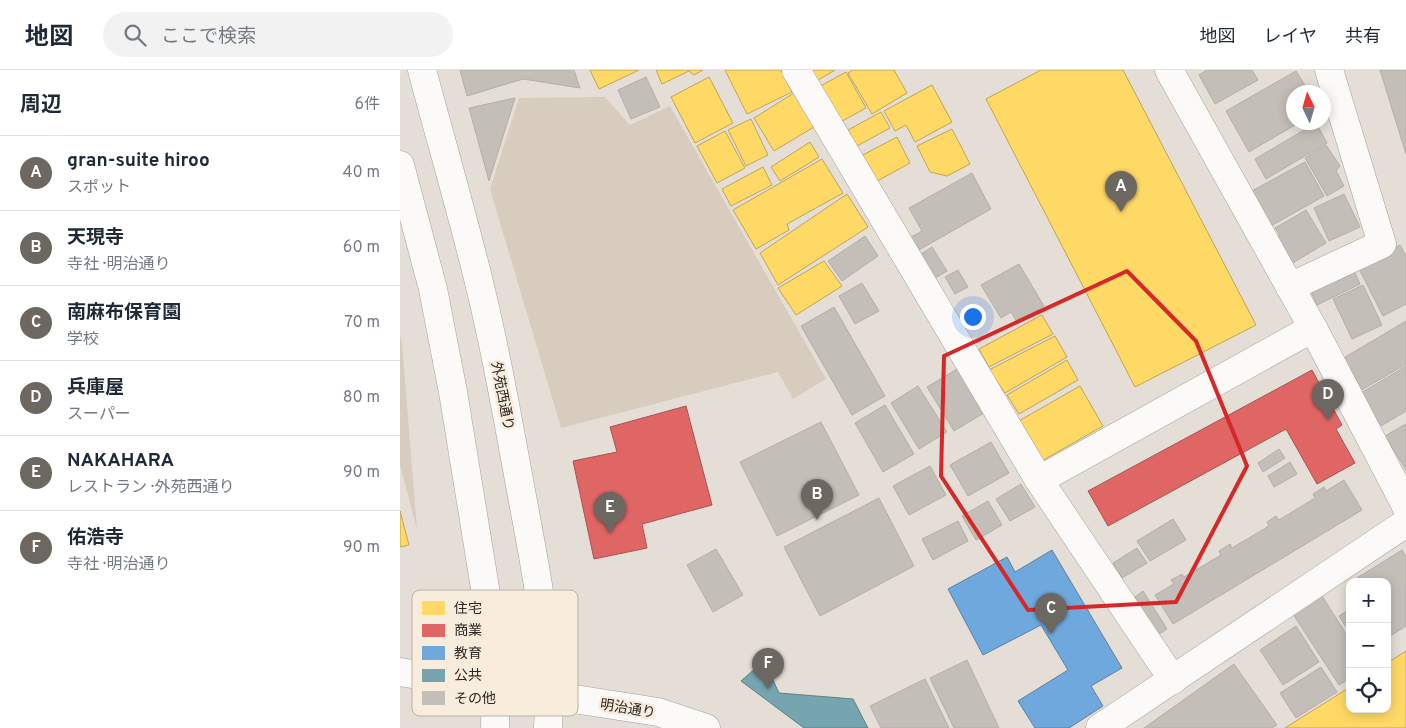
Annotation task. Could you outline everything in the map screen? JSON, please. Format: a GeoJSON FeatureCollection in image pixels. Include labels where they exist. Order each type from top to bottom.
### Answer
{"type":"FeatureCollection","features":[{"type":"Feature","properties":{"kind":"street","name":"外苑西通り"},"geometry":{"type":"LineString","coordinates":[[422,70],[477,272],[502,386],[540,590]]}},
{"type":"Feature","properties":{"kind":"street"},"geometry":{"type":"LineString","coordinates":[[796,70],[1039,480],[1173,680]]}},
{"type":"Feature","properties":{"kind":"street"},"geometry":{"type":"LineString","coordinates":[[1169,70],[1313,328],[1406,506]]}},
{"type":"Feature","properties":{"kind":"street"},"geometry":{"type":"LineString","coordinates":[[1290,287],[1382,244],[1329,70]]}},
{"type":"Feature","properties":{"kind":"street"},"geometry":{"type":"LineString","coordinates":[[400,165],[433,289],[454,392],[487,590]]}},
{"type":"Feature","properties":{"kind":"street"},"geometry":{"type":"LineString","coordinates":[[1039,480],[1313,328]]}},
{"type":"Feature","properties":{"kind":"street"},"geometry":{"type":"LineString","coordinates":[[1100,728],[1406,523]]}},
{"type":"Feature","properties":{"kind":"street","name":"明治通り"},"geometry":{"type":"LineString","coordinates":[[578,700],[658,712],[706,728]]}},
{"type":"Feature","properties":{"kind":"highlighted area"},"geometry":{"type":"Polygon","coordinates":[[[1127,271],[1196,341],[1247,466],[1176,602],[1028,610],[941,476],[944,356],[1127,271]]]}},
{"type":"Feature","properties":{"kind":"shaded area"},"geometry":{"type":"Polygon","coordinates":[[[605,97],[630,125],[670,106],[826,379],[793,399],[778,372],[561,428],[490,189],[519,98],[605,97]]]}},
{"type":"Feature","properties":{"kind":"shaded area"},"geometry":{"type":"Polygon","coordinates":[[[400,334],[402,343],[417,529],[400,465],[400,334]]]}},
{"type":"Feature","properties":{"kind":"building: 住宅"},"geometry":{"type":"Polygon","coordinates":[[[590,70],[639,70],[599,89],[590,70]]]}},
{"type":"Feature","properties":{"kind":"building: 住宅"},"geometry":{"type":"Polygon","coordinates":[[[656,70],[703,70],[694,75],[689,71],[662,84],[656,70]]]}},
{"type":"Feature","properties":{"kind":"building: 住宅"},"geometry":{"type":"Polygon","coordinates":[[[725,70],[781,70],[792,92],[747,114],[725,70]]]}},
{"type":"Feature","properties":{"kind":"building: 住宅"},"geometry":{"type":"Polygon","coordinates":[[[806,70],[835,70],[813,83],[806,70]]]}},
{"type":"Feature","properties":{"kind":"building: 住宅"},"geometry":{"type":"Polygon","coordinates":[[[853,70],[894,70],[907,93],[872,114],[848,73],[853,70]]]}},
{"type":"Feature","properties":{"kind":"building: 住宅"},"geometry":{"type":"Polygon","coordinates":[[[1041,70],[1123,70],[1256,325],[1135,387],[986,99],[1041,70]]]}},
{"type":"Feature","properties":{"kind":"building: 住宅"},"geometry":{"type":"Polygon","coordinates":[[[846,72],[866,108],[835,125],[815,89],[846,72]]]}},
{"type":"Feature","properties":{"kind":"building: 住宅"},"geometry":{"type":"Polygon","coordinates":[[[709,77],[733,123],[695,143],[671,97],[709,77]]]}},
{"type":"Feature","properties":{"kind":"building: 住宅"},"geometry":{"type":"Polygon","coordinates":[[[932,85],[952,122],[915,142],[906,125],[895,131],[884,111],[932,85]]]}},
{"type":"Feature","properties":{"kind":"building: 住宅"},"geometry":{"type":"Polygon","coordinates":[[[794,93],[814,127],[774,151],[754,118],[794,93]]]}},
{"type":"Feature","properties":{"kind":"building: 住宅"},"geometry":{"type":"Polygon","coordinates":[[[881,112],[890,128],[857,146],[848,130],[881,112]]]}},
{"type":"Feature","properties":{"kind":"building: 住宅"},"geometry":{"type":"Polygon","coordinates":[[[751,119],[768,155],[746,166],[728,130],[751,119]]]}},
{"type":"Feature","properties":{"kind":"building: 住宅"},"geometry":{"type":"Polygon","coordinates":[[[952,129],[970,164],[947,176],[930,172],[917,146],[952,129]]]}},
{"type":"Feature","properties":{"kind":"building: 住宅"},"geometry":{"type":"Polygon","coordinates":[[[725,131],[745,168],[717,183],[697,146],[725,131]]]}},
{"type":"Feature","properties":{"kind":"building: 住宅"},"geometry":{"type":"Polygon","coordinates":[[[897,137],[910,163],[870,185],[857,158],[897,137]]]}},
{"type":"Feature","properties":{"kind":"building: 住宅"},"geometry":{"type":"Polygon","coordinates":[[[810,142],[819,157],[780,181],[771,167],[810,142]]]}},
{"type":"Feature","properties":{"kind":"building: 住宅"},"geometry":{"type":"Polygon","coordinates":[[[822,159],[843,193],[787,224],[789,230],[756,249],[733,210],[822,159]]]}},
{"type":"Feature","properties":{"kind":"building: 住宅"},"geometry":{"type":"Polygon","coordinates":[[[763,167],[772,185],[731,206],[722,189],[763,167]]]}},
{"type":"Feature","properties":{"kind":"building: 住宅"},"geometry":{"type":"Polygon","coordinates":[[[847,194],[868,227],[778,285],[760,253],[847,194]]]}},
{"type":"Feature","properties":{"kind":"building: 住宅"},"geometry":{"type":"Polygon","coordinates":[[[824,261],[842,286],[796,315],[778,288],[824,261]]]}},
{"type":"Feature","properties":{"kind":"building: 住宅"},"geometry":{"type":"Polygon","coordinates":[[[1042,315],[1053,334],[989,367],[979,349],[1042,315]]]}},
{"type":"Feature","properties":{"kind":"building: 住宅"},"geometry":{"type":"Polygon","coordinates":[[[1055,336],[1067,357],[1005,393],[989,370],[1055,336]]]}},
{"type":"Feature","properties":{"kind":"building: 住宅"},"geometry":{"type":"Polygon","coordinates":[[[1067,360],[1078,380],[1019,414],[1007,395],[1067,360]]]}},
{"type":"Feature","properties":{"kind":"building: 住宅"},"geometry":{"type":"Polygon","coordinates":[[[1080,386],[1103,426],[1040,462],[1017,422],[1080,386]]]}},
{"type":"Feature","properties":{"kind":"building: 住宅"},"geometry":{"type":"Polygon","coordinates":[[[400,511],[409,545],[400,547],[400,511]]]}},
{"type":"Feature","properties":{"kind":"building: 住宅"},"geometry":{"type":"Polygon","coordinates":[[[1406,651],[1406,728],[1285,728],[1346,690],[1346,713],[1391,713],[1391,660],[1406,651]]]}},
{"type":"Feature","properties":{"kind":"building: 商業"},"geometry":{"type":"Polygon","coordinates":[[[1312,370],[1342,425],[1336,429],[1355,463],[1317,484],[1286,429],[1108,526],[1088,491],[1312,370]]]}},
{"type":"Feature","properties":{"kind":"building: 商業"},"geometry":{"type":"Polygon","coordinates":[[[686,406],[712,505],[642,524],[647,548],[594,559],[573,461],[617,452],[610,427],[686,406]]]}},
{"type":"Feature","properties":{"kind":"building: 教育"},"geometry":{"type":"Polygon","coordinates":[[[1052,550],[1122,668],[1091,686],[1103,706],[1069,728],[1035,728],[1018,701],[1068,670],[1041,625],[983,655],[948,589],[1007,557],[1015,572],[1052,550]]]}},
{"type":"Feature","properties":{"kind":"building: 公共"},"geometry":{"type":"Polygon","coordinates":[[[764,661],[779,693],[853,699],[868,728],[804,728],[741,681],[764,661]]]}},
{"type":"Feature","properties":{"kind":"building: その他"},"geometry":{"type":"Polygon","coordinates":[[[460,70],[574,70],[580,88],[523,79],[467,96],[460,70]]]}},
{"type":"Feature","properties":{"kind":"building: その他"},"geometry":{"type":"Polygon","coordinates":[[[1207,70],[1252,70],[1258,80],[1215,104],[1199,75],[1207,70]]]}},
{"type":"Feature","properties":{"kind":"building: その他"},"geometry":{"type":"Polygon","coordinates":[[[1380,70],[1406,70],[1406,154],[1380,70]]]}},
{"type":"Feature","properties":{"kind":"building: その他"},"geometry":{"type":"Polygon","coordinates":[[[1296,71],[1305,85],[1286,85],[1286,130],[1249,152],[1226,111],[1296,71]]]}},
{"type":"Feature","properties":{"kind":"building: その他"},"geometry":{"type":"Polygon","coordinates":[[[646,77],[660,107],[631,119],[618,90],[646,77]]]}},
{"type":"Feature","properties":{"kind":"building: その他"},"geometry":{"type":"Polygon","coordinates":[[[515,98],[489,181],[469,108],[515,98]]]}},
{"type":"Feature","properties":{"kind":"building: その他"},"geometry":{"type":"Polygon","coordinates":[[[1304,130],[1320,130],[1327,143],[1266,179],[1255,159],[1304,130]]]}},
{"type":"Feature","properties":{"kind":"building: その他"},"geometry":{"type":"Polygon","coordinates":[[[1326,145],[1340,166],[1336,171],[1344,186],[1327,196],[1305,158],[1326,145]]]}},
{"type":"Feature","properties":{"kind":"building: その他"},"geometry":{"type":"Polygon","coordinates":[[[1305,162],[1324,196],[1269,227],[1250,192],[1305,162]]]}},
{"type":"Feature","properties":{"kind":"building: その他"},"geometry":{"type":"Polygon","coordinates":[[[972,173],[991,209],[917,251],[909,238],[922,231],[909,208],[972,173]]]}},
{"type":"Feature","properties":{"kind":"building: その他"},"geometry":{"type":"Polygon","coordinates":[[[1344,194],[1360,227],[1329,241],[1314,208],[1344,194]]]}},
{"type":"Feature","properties":{"kind":"building: その他"},"geometry":{"type":"Polygon","coordinates":[[[1306,210],[1326,243],[1291,264],[1275,238],[1280,235],[1275,228],[1306,210]]]}},
{"type":"Feature","properties":{"kind":"building: その他"},"geometry":{"type":"Polygon","coordinates":[[[865,236],[878,256],[842,281],[828,261],[865,236]]]}},
{"type":"Feature","properties":{"kind":"building: その他"},"geometry":{"type":"Polygon","coordinates":[[[1400,245],[1406,256],[1406,304],[1383,316],[1358,267],[1400,245]]]}},
{"type":"Feature","properties":{"kind":"building: その他"},"geometry":{"type":"Polygon","coordinates":[[[932,247],[947,271],[930,281],[915,258],[932,247]]]}},
{"type":"Feature","properties":{"kind":"building: その他"},"geometry":{"type":"Polygon","coordinates":[[[1019,264],[1044,306],[1017,322],[1011,312],[1001,318],[981,285],[1019,264]]]}},
{"type":"Feature","properties":{"kind":"building: その他"},"geometry":{"type":"Polygon","coordinates":[[[1351,264],[1360,284],[1317,305],[1308,285],[1351,264]]]}},
{"type":"Feature","properties":{"kind":"building: その他"},"geometry":{"type":"Polygon","coordinates":[[[958,270],[968,287],[955,294],[945,277],[958,270]]]}},
{"type":"Feature","properties":{"kind":"building: その他"},"geometry":{"type":"Polygon","coordinates":[[[862,283],[879,311],[855,324],[839,296],[862,283]]]}},
{"type":"Feature","properties":{"kind":"building: その他"},"geometry":{"type":"Polygon","coordinates":[[[1363,285],[1382,325],[1352,339],[1333,299],[1363,285]]]}},
{"type":"Feature","properties":{"kind":"building: その他"},"geometry":{"type":"Polygon","coordinates":[[[834,307],[885,396],[852,415],[801,326],[834,307]]]}},
{"type":"Feature","properties":{"kind":"building: その他"},"geometry":{"type":"Polygon","coordinates":[[[1406,321],[1406,364],[1360,391],[1342,359],[1406,321]]]}},
{"type":"Feature","properties":{"kind":"building: その他"},"geometry":{"type":"Polygon","coordinates":[[[962,366],[989,410],[954,431],[927,387],[962,366]]]}},
{"type":"Feature","properties":{"kind":"building: その他"},"geometry":{"type":"Polygon","coordinates":[[[1406,366],[1406,411],[1381,426],[1361,393],[1406,366]]]}},
{"type":"Feature","properties":{"kind":"building: その他"},"geometry":{"type":"Polygon","coordinates":[[[918,386],[947,432],[919,449],[891,403],[918,386]]]}},
{"type":"Feature","properties":{"kind":"building: その他"},"geometry":{"type":"Polygon","coordinates":[[[885,405],[914,454],[883,472],[855,423],[885,405]]]}},
{"type":"Feature","properties":{"kind":"building: その他"},"geometry":{"type":"Polygon","coordinates":[[[821,422],[859,495],[777,536],[740,462],[821,422]]]}},
{"type":"Feature","properties":{"kind":"building: その他"},"geometry":{"type":"Polygon","coordinates":[[[1406,424],[1406,470],[1385,436],[1406,424]]]}},
{"type":"Feature","properties":{"kind":"building: その他"},"geometry":{"type":"Polygon","coordinates":[[[991,442],[1009,473],[968,496],[950,465],[991,442]]]}},
{"type":"Feature","properties":{"kind":"building: その他"},"geometry":{"type":"Polygon","coordinates":[[[1279,449],[1285,458],[1263,472],[1258,463],[1279,449]]]}},
{"type":"Feature","properties":{"kind":"building: その他"},"geometry":{"type":"Polygon","coordinates":[[[1290,462],[1297,474],[1274,487],[1268,476],[1290,462]]]}},
{"type":"Feature","properties":{"kind":"building: その他"},"geometry":{"type":"Polygon","coordinates":[[[930,466],[946,495],[909,515],[893,486],[930,466]]]}},
{"type":"Feature","properties":{"kind":"building: その他"},"geometry":{"type":"Polygon","coordinates":[[[1344,480],[1362,510],[1173,624],[1155,595],[1174,584],[1171,580],[1182,574],[1184,577],[1221,555],[1219,551],[1230,544],[1232,548],[1269,526],[1267,522],[1276,516],[1279,520],[1315,498],[1313,494],[1324,487],[1326,491],[1344,480]]]}},
{"type":"Feature","properties":{"kind":"building: その他"},"geometry":{"type":"Polygon","coordinates":[[[1021,484],[1035,507],[1010,521],[996,499],[1021,484]]]}},
{"type":"Feature","properties":{"kind":"building: その他"},"geometry":{"type":"Polygon","coordinates":[[[879,498],[914,566],[820,616],[784,547],[879,498]]]}},
{"type":"Feature","properties":{"kind":"building: その他"},"geometry":{"type":"Polygon","coordinates":[[[988,501],[1002,525],[976,540],[962,516],[988,501]]]}},
{"type":"Feature","properties":{"kind":"building: その他"},"geometry":{"type":"Polygon","coordinates":[[[1173,519],[1186,540],[1150,561],[1137,541],[1173,519]]]}},
{"type":"Feature","properties":{"kind":"building: その他"},"geometry":{"type":"Polygon","coordinates":[[[958,521],[968,541],[933,560],[922,539],[958,521]]]}},
{"type":"Feature","properties":{"kind":"building: その他"},"geometry":{"type":"Polygon","coordinates":[[[1137,548],[1147,563],[1122,578],[1113,563],[1137,548]]]}},
{"type":"Feature","properties":{"kind":"building: その他"},"geometry":{"type":"Polygon","coordinates":[[[716,549],[743,595],[713,612],[687,565],[716,549]]]}},
{"type":"Feature","properties":{"kind":"building: その他"},"geometry":{"type":"Polygon","coordinates":[[[1402,550],[1406,557],[1406,626],[1391,635],[1391,578],[1357,578],[1402,550]]]}},
{"type":"Feature","properties":{"kind":"building: その他"},"geometry":{"type":"Polygon","coordinates":[[[1143,591],[1167,629],[1158,635],[1135,597],[1143,591]]]}},
{"type":"Feature","properties":{"kind":"building: その他"},"geometry":{"type":"Polygon","coordinates":[[[1322,596],[1346,634],[1346,681],[1339,685],[1293,614],[1322,596]]]}},
{"type":"Feature","properties":{"kind":"building: その他"},"geometry":{"type":"Polygon","coordinates":[[[1346,612],[1346,627],[1339,616],[1346,612]]]}},
{"type":"Feature","properties":{"kind":"building: その他"},"geometry":{"type":"Polygon","coordinates":[[[1296,626],[1319,662],[1283,685],[1260,650],[1296,626]]]}},
{"type":"Feature","properties":{"kind":"building: その他"},"geometry":{"type":"Polygon","coordinates":[[[967,660],[999,728],[954,728],[930,678],[967,660]]]}},
{"type":"Feature","properties":{"kind":"building: その他"},"geometry":{"type":"Polygon","coordinates":[[[1234,664],[1277,725],[1272,728],[1144,728],[1234,664]]]}},
{"type":"Feature","properties":{"kind":"building: その他"},"geometry":{"type":"Polygon","coordinates":[[[1321,667],[1337,692],[1296,718],[1280,693],[1321,667]]]}},
{"type":"Feature","properties":{"kind":"building: その他"},"geometry":{"type":"Polygon","coordinates":[[[925,679],[949,728],[881,728],[870,706],[925,679]]]}},
{"type":"Feature","properties":{"kind":"place","name":"gran-suite hiroo"},"geometry":{"type":"Point","coordinates":[1121,212]}},
{"type":"Feature","properties":{"kind":"place","name":"兵庫屋"},"geometry":{"type":"Point","coordinates":[1328,420]}},
{"type":"Feature","properties":{"kind":"place","name":"天現寺"},"geometry":{"type":"Point","coordinates":[817,520]}},
{"type":"Feature","properties":{"kind":"place","name":"NAKAHARA"},"geometry":{"type":"Point","coordinates":[610,533]}},
{"type":"Feature","properties":{"kind":"place","name":"南麻布保育園"},"geometry":{"type":"Point","coordinates":[1051,634]}},
{"type":"Feature","properties":{"kind":"place","name":"佑浩寺"},"geometry":{"type":"Point","coordinates":[768,689]}}]}
